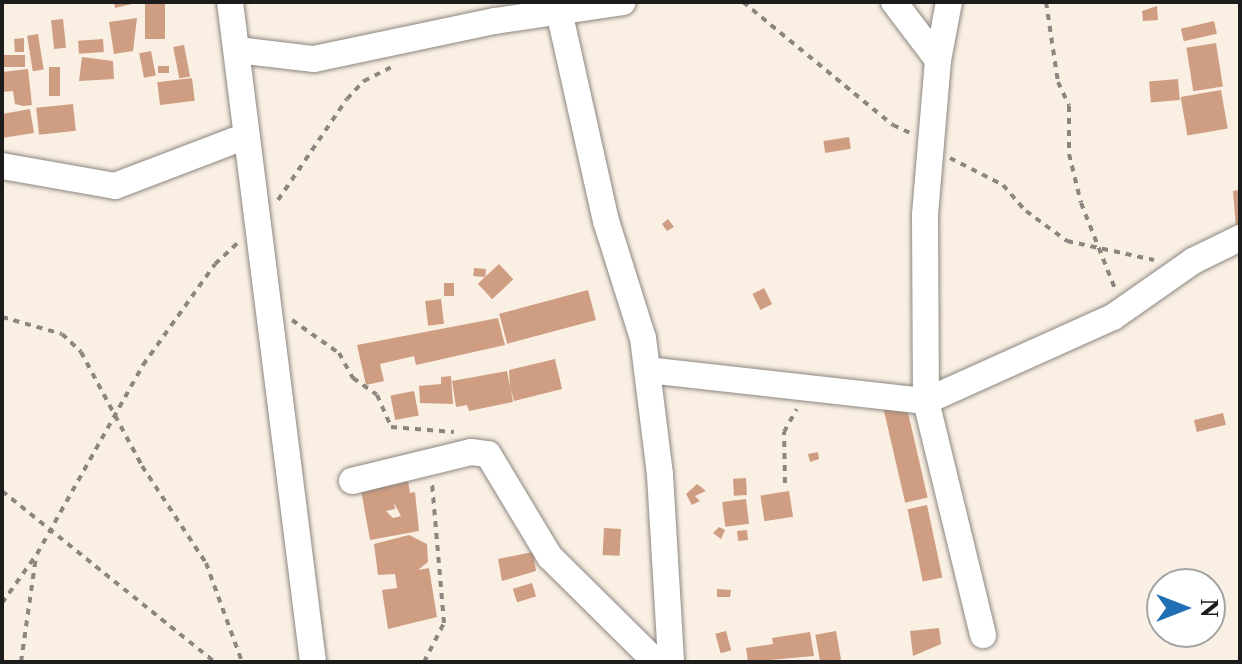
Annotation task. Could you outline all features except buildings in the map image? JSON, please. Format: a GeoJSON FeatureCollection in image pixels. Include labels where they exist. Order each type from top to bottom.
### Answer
{"type":"FeatureCollection","features":[{"type":"Feature","properties":{"kind":"street"},"geometry":{"type":"LineString","coordinates":[[230,2],[313,662]]}},
{"type":"Feature","properties":{"kind":"street"},"geometry":{"type":"LineString","coordinates":[[495,21],[517,2]]}},
{"type":"Feature","properties":{"kind":"street"},"geometry":{"type":"LineString","coordinates":[[237,50],[314,59],[560,7],[623,2]]}},
{"type":"Feature","properties":{"kind":"street"},"geometry":{"type":"LineString","coordinates":[[894,2],[938,60]]}},
{"type":"Feature","properties":{"kind":"street"},"geometry":{"type":"LineString","coordinates":[[949,2],[938,60],[923,275],[926,401],[983,635]]}},
{"type":"Feature","properties":{"kind":"street"},"geometry":{"type":"LineString","coordinates":[[560,7],[606,221],[633,297],[648,370],[671,662]]}},
{"type":"Feature","properties":{"kind":"street"},"geometry":{"type":"LineString","coordinates":[[2,166],[115,186],[246,136]]}},
{"type":"Feature","properties":{"kind":"street"},"geometry":{"type":"LineString","coordinates":[[648,370],[926,401],[1128,307],[1193,261],[1240,238]]}},
{"type":"Feature","properties":{"kind":"street"},"geometry":{"type":"LineString","coordinates":[[352,481],[425,461],[480,452],[498,463],[550,557],[656,662]]}},
{"type":"Feature","properties":{"kind":"path"},"geometry":{"type":"LineString","coordinates":[[743,2],[893,125],[932,142],[1003,185],[1026,211],[1067,241],[1153,260],[1193,261]]}},
{"type":"Feature","properties":{"kind":"path"},"geometry":{"type":"LineString","coordinates":[[1046,2],[1058,82],[1069,106],[1069,154],[1095,249],[1128,307]]}},
{"type":"Feature","properties":{"kind":"path"},"geometry":{"type":"LineString","coordinates":[[2,603],[37,554],[115,410],[215,264],[259,223],[347,99],[364,81],[394,66]]}},
{"type":"Feature","properties":{"kind":"path"},"geometry":{"type":"LineString","coordinates":[[269,298],[283,304],[298,326],[339,353],[353,378],[377,395],[391,427],[459,433],[480,452]]}},
{"type":"Feature","properties":{"kind":"path"},"geometry":{"type":"LineString","coordinates":[[2,317],[62,334],[81,352],[115,410],[142,466],[206,563],[242,662]]}},
{"type":"Feature","properties":{"kind":"path"},"geometry":{"type":"LineString","coordinates":[[785,483],[784,432],[808,389]]}},
{"type":"Feature","properties":{"kind":"path"},"geometry":{"type":"LineString","coordinates":[[424,662],[444,623],[440,535],[425,461]]}},
{"type":"Feature","properties":{"kind":"path"},"geometry":{"type":"LineString","coordinates":[[2,491],[52,528],[215,662]]}},
{"type":"Feature","properties":{"kind":"path"},"geometry":{"type":"LineString","coordinates":[[21,662],[37,554]]}}]}
